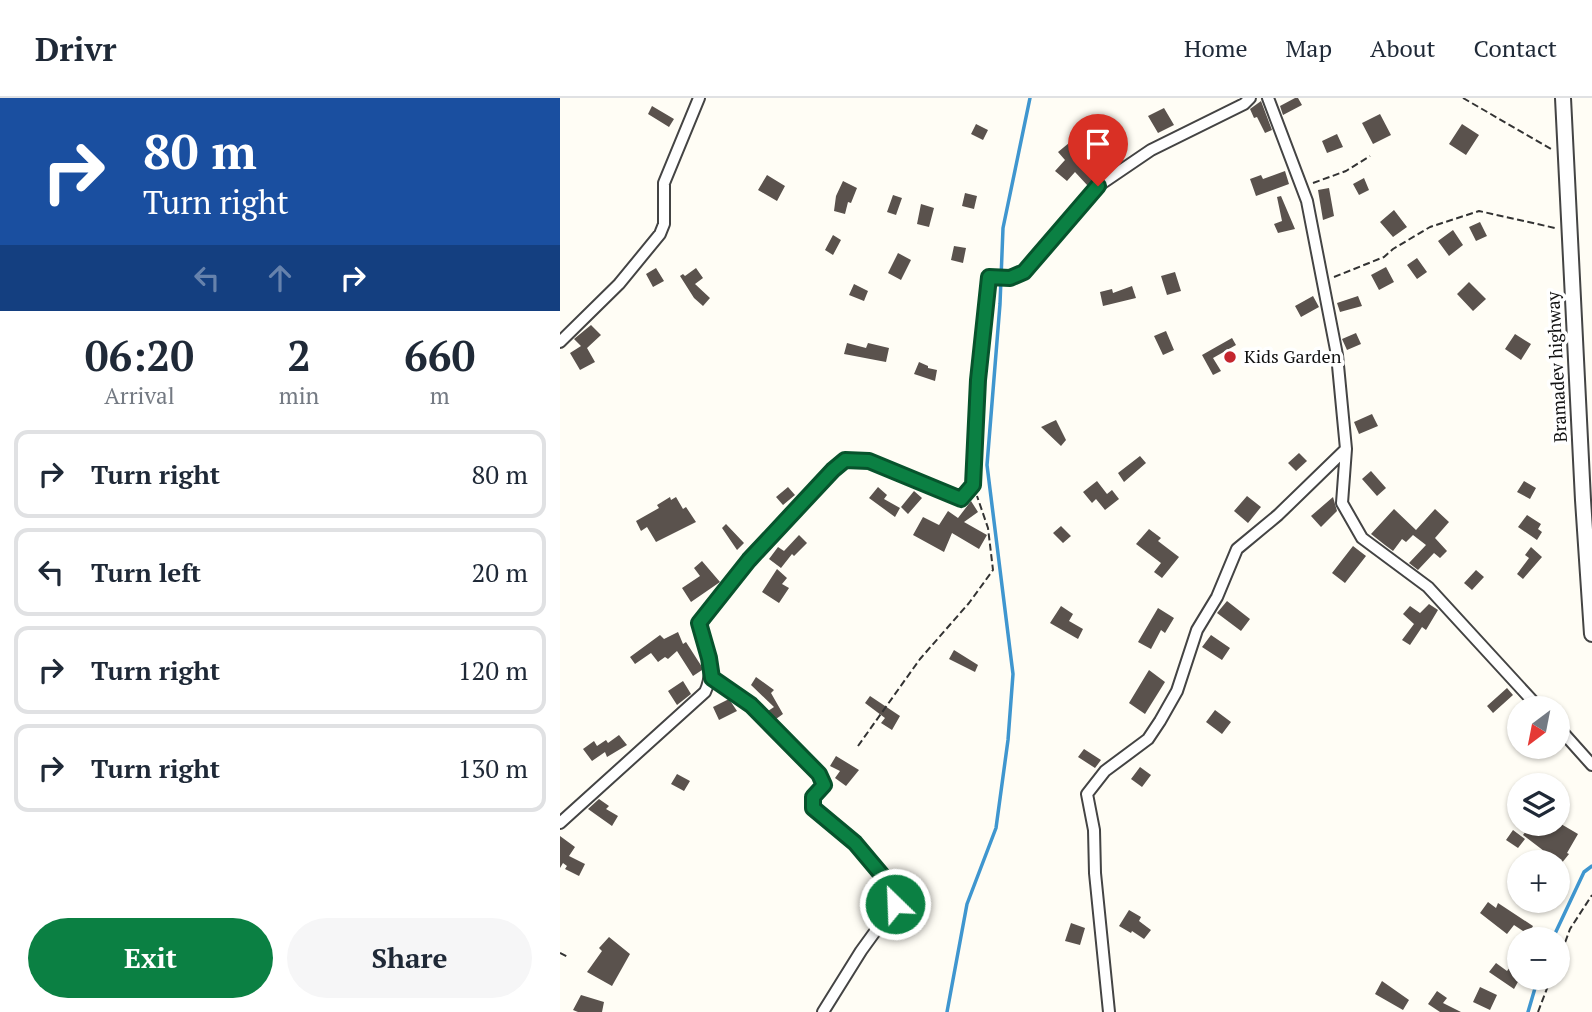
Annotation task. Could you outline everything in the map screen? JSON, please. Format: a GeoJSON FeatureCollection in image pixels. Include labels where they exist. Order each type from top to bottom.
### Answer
{"type":"FeatureCollection","features":[{"type":"Feature","properties":{"kind":"street"},"geometry":{"type":"LineString","coordinates":[[560,342],[619,284],[660,234],[664,224],[664,183],[699,98]]}},
{"type":"Feature","properties":{"kind":"street"},"geometry":{"type":"LineString","coordinates":[[560,823],[705,692],[712,678],[699,623],[749,560],[845,460],[869,461],[961,499],[973,485],[978,380],[989,277],[1010,278],[1024,272],[1098,186],[1151,150],[1244,104],[1250,98]]}},
{"type":"Feature","properties":{"kind":"street"},"geometry":{"type":"LineString","coordinates":[[1268,98],[1307,201],[1337,355],[1346,449],[1342,503],[1362,538],[1428,587],[1528,696]]}},
{"type":"Feature","properties":{"kind":"street","name":"Bramadev highway"},"geometry":{"type":"LineString","coordinates":[[1563,98],[1592,634]]}},
{"type":"Feature","properties":{"kind":"street"},"geometry":{"type":"LineString","coordinates":[[1109,1012],[1095,873],[1094,830],[1087,794],[1105,771],[1148,739],[1160,721],[1177,691],[1197,630],[1217,597],[1237,549],[1278,515],[1346,449]]}},
{"type":"Feature","properties":{"kind":"street"},"geometry":{"type":"LineString","coordinates":[[712,678],[751,705],[819,774],[824,785],[813,797],[813,808],[855,843],[897,893],[895,904],[861,951],[823,1012]]}},
{"type":"Feature","properties":{"kind":"street"},"geometry":{"type":"LineString","coordinates":[[1570,740],[1592,765]]}},
{"type":"Feature","properties":{"kind":"path"},"geometry":{"type":"LineString","coordinates":[[1463,98],[1566,158]]}},
{"type":"Feature","properties":{"kind":"path"},"geometry":{"type":"LineString","coordinates":[[1303,188],[1346,171],[1370,156]]}},
{"type":"Feature","properties":{"kind":"path"},"geometry":{"type":"LineString","coordinates":[[1323,281],[1384,257],[1430,227],[1479,211],[1569,231]]}},
{"type":"Feature","properties":{"kind":"path"},"geometry":{"type":"LineString","coordinates":[[858,746],[920,659],[969,603],[993,569],[988,528],[973,485]]}},
{"type":"Feature","properties":{"kind":"path"},"geometry":{"type":"LineString","coordinates":[[1570,929],[1592,895]]}},
{"type":"Feature","properties":{"kind":"path"},"geometry":{"type":"LineString","coordinates":[[560,953],[568,957]]}},
{"type":"Feature","properties":{"kind":"path"},"geometry":{"type":"LineString","coordinates":[[1538,1012],[1546,990]]}},
{"type":"Feature","properties":{"kind":"building"},"geometry":{"type":"Polygon","coordinates":[[[1298,98],[1302,105],[1283,115],[1280,106],[1298,98]]]}},
{"type":"Feature","properties":{"kind":"building"},"geometry":{"type":"Polygon","coordinates":[[[1261,101],[1272,130],[1265,133],[1250,109],[1261,101]]]}},
{"type":"Feature","properties":{"kind":"building"},"geometry":{"type":"Polygon","coordinates":[[[652,106],[674,119],[669,127],[648,114],[652,106]]]}},
{"type":"Feature","properties":{"kind":"building"},"geometry":{"type":"Polygon","coordinates":[[[1164,108],[1174,125],[1158,133],[1148,116],[1164,108]]]}},
{"type":"Feature","properties":{"kind":"building"},"geometry":{"type":"Polygon","coordinates":[[[1380,114],[1391,135],[1373,144],[1362,123],[1380,114]]]}},
{"type":"Feature","properties":{"kind":"building"},"geometry":{"type":"Polygon","coordinates":[[[976,124],[988,130],[983,140],[971,134],[976,124]]]}},
{"type":"Feature","properties":{"kind":"building"},"geometry":{"type":"Polygon","coordinates":[[[1462,124],[1479,135],[1466,155],[1449,144],[1462,124]]]}},
{"type":"Feature","properties":{"kind":"building"},"geometry":{"type":"Polygon","coordinates":[[[1337,134],[1343,147],[1327,153],[1322,141],[1337,134]]]}},
{"type":"Feature","properties":{"kind":"building"},"geometry":{"type":"Polygon","coordinates":[[[1069,143],[1078,153],[1085,148],[1096,163],[1090,167],[1099,176],[1088,186],[1075,172],[1067,181],[1055,171],[1065,160],[1058,152],[1069,143]]]}},
{"type":"Feature","properties":{"kind":"building"},"geometry":{"type":"Polygon","coordinates":[[[1285,171],[1289,184],[1256,196],[1250,179],[1261,175],[1263,179],[1285,171]]]}},
{"type":"Feature","properties":{"kind":"building"},"geometry":{"type":"Polygon","coordinates":[[[767,175],[785,186],[777,201],[758,190],[767,175]]]}},
{"type":"Feature","properties":{"kind":"building"},"geometry":{"type":"Polygon","coordinates":[[[1364,178],[1369,190],[1359,195],[1353,184],[1364,178]]]}},
{"type":"Feature","properties":{"kind":"building"},"geometry":{"type":"Polygon","coordinates":[[[843,181],[857,188],[851,203],[848,202],[845,214],[834,211],[836,196],[843,181]]]}},
{"type":"Feature","properties":{"kind":"building"},"geometry":{"type":"Polygon","coordinates":[[[1329,188],[1334,216],[1323,220],[1318,190],[1329,188]]]}},
{"type":"Feature","properties":{"kind":"building"},"geometry":{"type":"Polygon","coordinates":[[[965,193],[977,196],[974,209],[962,206],[965,193]]]}},
{"type":"Feature","properties":{"kind":"building"},"geometry":{"type":"Polygon","coordinates":[[[893,195],[902,198],[896,215],[887,212],[893,195]]]}},
{"type":"Feature","properties":{"kind":"building"},"geometry":{"type":"Polygon","coordinates":[[[1281,196],[1295,229],[1278,233],[1274,224],[1282,221],[1277,197],[1281,196]]]}},
{"type":"Feature","properties":{"kind":"building"},"geometry":{"type":"Polygon","coordinates":[[[921,204],[934,208],[929,227],[917,224],[921,204]]]}},
{"type":"Feature","properties":{"kind":"building"},"geometry":{"type":"Polygon","coordinates":[[[1394,210],[1407,227],[1393,237],[1380,222],[1394,210]]]}},
{"type":"Feature","properties":{"kind":"building"},"geometry":{"type":"Polygon","coordinates":[[[1480,222],[1487,236],[1476,241],[1469,227],[1480,222]]]}},
{"type":"Feature","properties":{"kind":"building"},"geometry":{"type":"Polygon","coordinates":[[[1453,230],[1463,245],[1449,256],[1438,241],[1453,230]]]}},
{"type":"Feature","properties":{"kind":"building"},"geometry":{"type":"Polygon","coordinates":[[[833,235],[841,240],[833,255],[825,250],[833,235]]]}},
{"type":"Feature","properties":{"kind":"building"},"geometry":{"type":"Polygon","coordinates":[[[954,246],[966,248],[963,263],[951,260],[954,246]]]}},
{"type":"Feature","properties":{"kind":"building"},"geometry":{"type":"Polygon","coordinates":[[[898,253],[911,260],[901,280],[888,273],[898,253]]]}},
{"type":"Feature","properties":{"kind":"building"},"geometry":{"type":"Polygon","coordinates":[[[1417,258],[1427,272],[1417,279],[1407,265],[1417,258]]]}},
{"type":"Feature","properties":{"kind":"building"},"geometry":{"type":"Polygon","coordinates":[[[1386,267],[1394,282],[1379,290],[1371,275],[1386,267]]]}},
{"type":"Feature","properties":{"kind":"building"},"geometry":{"type":"Polygon","coordinates":[[[656,268],[664,281],[653,287],[646,274],[656,268]]]}},
{"type":"Feature","properties":{"kind":"building"},"geometry":{"type":"Polygon","coordinates":[[[696,268],[703,278],[695,284],[710,298],[703,306],[694,298],[680,276],[685,276],[696,268]]]}},
{"type":"Feature","properties":{"kind":"building"},"geometry":{"type":"Polygon","coordinates":[[[1175,272],[1181,291],[1167,295],[1161,276],[1175,272]]]}},
{"type":"Feature","properties":{"kind":"building"},"geometry":{"type":"Polygon","coordinates":[[[1469,282],[1486,299],[1473,311],[1457,294],[1469,282]]]}},
{"type":"Feature","properties":{"kind":"building"},"geometry":{"type":"Polygon","coordinates":[[[854,284],[868,291],[864,301],[849,295],[854,284]]]}},
{"type":"Feature","properties":{"kind":"building"},"geometry":{"type":"Polygon","coordinates":[[[1132,286],[1136,298],[1103,306],[1100,292],[1112,289],[1113,293],[1132,286]]]}},
{"type":"Feature","properties":{"kind":"building"},"geometry":{"type":"Polygon","coordinates":[[[1313,296],[1319,307],[1301,317],[1295,306],[1313,296]]]}},
{"type":"Feature","properties":{"kind":"building"},"geometry":{"type":"Polygon","coordinates":[[[1358,296],[1362,306],[1340,312],[1337,303],[1358,296]]]}},
{"type":"Feature","properties":{"kind":"building"},"geometry":{"type":"Polygon","coordinates":[[[591,325],[601,335],[587,348],[595,362],[580,370],[570,353],[581,346],[574,339],[591,325]]]}},
{"type":"Feature","properties":{"kind":"building"},"geometry":{"type":"Polygon","coordinates":[[[1166,331],[1174,350],[1163,355],[1154,336],[1166,331]]]}},
{"type":"Feature","properties":{"kind":"building"},"geometry":{"type":"Polygon","coordinates":[[[1356,333],[1361,344],[1347,350],[1342,339],[1356,333]]]}},
{"type":"Feature","properties":{"kind":"building"},"geometry":{"type":"Polygon","coordinates":[[[1515,334],[1531,344],[1521,360],[1505,349],[1515,334]]]}},
{"type":"Feature","properties":{"kind":"building"},"geometry":{"type":"Polygon","coordinates":[[[1232,338],[1236,345],[1213,358],[1221,371],[1213,375],[1202,355],[1232,338]]]}},
{"type":"Feature","properties":{"kind":"building"},"geometry":{"type":"Polygon","coordinates":[[[847,343],[866,348],[868,343],[889,348],[886,362],[844,354],[847,343]]]}},
{"type":"Feature","properties":{"kind":"building"},"geometry":{"type":"Polygon","coordinates":[[[919,362],[937,370],[935,381],[914,374],[919,362]]]}},
{"type":"Feature","properties":{"kind":"building"},"geometry":{"type":"Polygon","coordinates":[[[1372,414],[1378,426],[1359,434],[1354,422],[1372,414]]]}},
{"type":"Feature","properties":{"kind":"building"},"geometry":{"type":"Polygon","coordinates":[[[1056,420],[1066,440],[1061,446],[1041,427],[1056,420]]]}},
{"type":"Feature","properties":{"kind":"building"},"geometry":{"type":"Polygon","coordinates":[[[1299,453],[1307,461],[1296,471],[1288,463],[1299,453]]]}},
{"type":"Feature","properties":{"kind":"building"},"geometry":{"type":"Polygon","coordinates":[[[1140,456],[1146,463],[1124,482],[1118,473],[1140,456]]]}},
{"type":"Feature","properties":{"kind":"building"},"geometry":{"type":"Polygon","coordinates":[[[1371,471],[1386,488],[1377,496],[1362,479],[1371,471]]]}},
{"type":"Feature","properties":{"kind":"building"},"geometry":{"type":"Polygon","coordinates":[[[1097,481],[1107,494],[1112,490],[1119,499],[1105,510],[1096,499],[1092,503],[1083,492],[1097,481]]]}},
{"type":"Feature","properties":{"kind":"building"},"geometry":{"type":"Polygon","coordinates":[[[1524,481],[1536,488],[1530,499],[1517,492],[1524,481]]]}},
{"type":"Feature","properties":{"kind":"building"},"geometry":{"type":"Polygon","coordinates":[[[788,487],[795,495],[783,505],[776,497],[788,487]]]}},
{"type":"Feature","properties":{"kind":"building"},"geometry":{"type":"Polygon","coordinates":[[[878,487],[887,495],[884,499],[900,508],[895,517],[869,498],[878,487]]]}},
{"type":"Feature","properties":{"kind":"building"},"geometry":{"type":"Polygon","coordinates":[[[914,491],[922,498],[908,514],[901,507],[914,491]]]}},
{"type":"Feature","properties":{"kind":"building"},"geometry":{"type":"Polygon","coordinates":[[[1247,496],[1261,507],[1248,523],[1234,511],[1247,496]]]}},
{"type":"Feature","properties":{"kind":"building"},"geometry":{"type":"Polygon","coordinates":[[[670,497],[671,500],[676,497],[696,522],[656,542],[647,527],[641,531],[636,521],[659,508],[657,505],[670,497]]]}},
{"type":"Feature","properties":{"kind":"building"},"geometry":{"type":"Polygon","coordinates":[[[1333,497],[1337,511],[1321,527],[1311,516],[1333,497]]]}},
{"type":"Feature","properties":{"kind":"building"},"geometry":{"type":"Polygon","coordinates":[[[971,501],[978,512],[964,522],[987,535],[979,549],[952,533],[944,552],[913,535],[923,517],[939,525],[948,511],[958,518],[971,501]]]}},
{"type":"Feature","properties":{"kind":"building"},"geometry":{"type":"Polygon","coordinates":[[[1394,509],[1416,530],[1435,509],[1449,522],[1435,538],[1447,551],[1440,558],[1434,553],[1418,570],[1409,563],[1426,545],[1413,535],[1406,542],[1402,539],[1393,551],[1371,534],[1394,509]]]}},
{"type":"Feature","properties":{"kind":"building"},"geometry":{"type":"Polygon","coordinates":[[[1527,515],[1541,524],[1538,529],[1542,532],[1537,540],[1518,527],[1527,515]]]}},
{"type":"Feature","properties":{"kind":"building"},"geometry":{"type":"Polygon","coordinates":[[[726,524],[744,543],[737,550],[722,528],[726,524]]]}},
{"type":"Feature","properties":{"kind":"building"},"geometry":{"type":"Polygon","coordinates":[[[1061,526],[1071,536],[1063,543],[1053,533],[1061,526]]]}},
{"type":"Feature","properties":{"kind":"building"},"geometry":{"type":"Polygon","coordinates":[[[1149,529],[1161,538],[1158,541],[1179,557],[1162,578],[1154,572],[1161,563],[1136,544],[1149,529]]]}},
{"type":"Feature","properties":{"kind":"building"},"geometry":{"type":"Polygon","coordinates":[[[799,535],[807,543],[794,556],[792,554],[781,568],[769,559],[778,547],[784,551],[799,535]]]}},
{"type":"Feature","properties":{"kind":"building"},"geometry":{"type":"Polygon","coordinates":[[[1353,546],[1366,556],[1345,583],[1332,573],[1353,546]]]}},
{"type":"Feature","properties":{"kind":"building"},"geometry":{"type":"Polygon","coordinates":[[[1531,547],[1542,557],[1523,579],[1517,574],[1529,558],[1525,555],[1531,547]]]}},
{"type":"Feature","properties":{"kind":"building"},"geometry":{"type":"Polygon","coordinates":[[[702,561],[720,582],[691,602],[682,588],[700,576],[694,568],[702,561]]]}},
{"type":"Feature","properties":{"kind":"building"},"geometry":{"type":"Polygon","coordinates":[[[777,569],[787,578],[782,584],[789,588],[779,603],[762,592],[777,569]]]}},
{"type":"Feature","properties":{"kind":"building"},"geometry":{"type":"Polygon","coordinates":[[[1476,570],[1484,577],[1472,590],[1464,583],[1476,570]]]}},
{"type":"Feature","properties":{"kind":"building"},"geometry":{"type":"Polygon","coordinates":[[[1227,601],[1250,619],[1241,631],[1217,613],[1227,601]]]}},
{"type":"Feature","properties":{"kind":"building"},"geometry":{"type":"Polygon","coordinates":[[[1429,604],[1438,610],[1426,630],[1422,627],[1410,645],[1402,640],[1414,624],[1403,614],[1410,606],[1420,613],[1429,604]]]}},
{"type":"Feature","properties":{"kind":"building"},"geometry":{"type":"Polygon","coordinates":[[[1061,606],[1073,614],[1069,621],[1083,629],[1078,639],[1050,623],[1061,606]]]}},
{"type":"Feature","properties":{"kind":"building"},"geometry":{"type":"Polygon","coordinates":[[[1158,608],[1174,618],[1165,633],[1161,630],[1151,649],[1138,642],[1158,608]]]}},
{"type":"Feature","properties":{"kind":"building"},"geometry":{"type":"Polygon","coordinates":[[[678,632],[683,644],[686,642],[702,667],[702,670],[693,676],[677,651],[668,659],[665,657],[658,662],[651,653],[635,664],[630,657],[660,635],[664,639],[678,632]]]}},
{"type":"Feature","properties":{"kind":"building"},"geometry":{"type":"Polygon","coordinates":[[[1211,635],[1230,648],[1222,660],[1202,647],[1211,635]]]}},
{"type":"Feature","properties":{"kind":"building"},"geometry":{"type":"Polygon","coordinates":[[[954,650],[978,665],[975,672],[949,659],[954,650]]]}},
{"type":"Feature","properties":{"kind":"building"},"geometry":{"type":"Polygon","coordinates":[[[1149,670],[1165,682],[1145,714],[1129,703],[1149,670]]]}},
{"type":"Feature","properties":{"kind":"building"},"geometry":{"type":"Polygon","coordinates":[[[756,677],[774,690],[771,693],[783,714],[776,719],[768,711],[774,707],[751,685],[756,677]]]}},
{"type":"Feature","properties":{"kind":"building"},"geometry":{"type":"Polygon","coordinates":[[[683,681],[691,694],[677,705],[668,691],[683,681]]]}},
{"type":"Feature","properties":{"kind":"building"},"geometry":{"type":"Polygon","coordinates":[[[1507,688],[1513,695],[1507,696],[1507,700],[1493,713],[1487,706],[1507,688]]]}},
{"type":"Feature","properties":{"kind":"building"},"geometry":{"type":"Polygon","coordinates":[[[870,696],[900,716],[892,730],[881,723],[885,718],[865,703],[870,696]]]}},
{"type":"Feature","properties":{"kind":"building"},"geometry":{"type":"Polygon","coordinates":[[[729,699],[737,711],[719,720],[713,707],[729,699]]]}},
{"type":"Feature","properties":{"kind":"building"},"geometry":{"type":"Polygon","coordinates":[[[1215,710],[1231,722],[1222,734],[1206,722],[1215,710]]]}},
{"type":"Feature","properties":{"kind":"building"},"geometry":{"type":"Polygon","coordinates":[[[619,735],[627,745],[607,757],[605,752],[592,761],[583,749],[594,741],[597,746],[606,740],[608,743],[619,735]]]}},
{"type":"Feature","properties":{"kind":"building"},"geometry":{"type":"Polygon","coordinates":[[[1084,749],[1101,760],[1095,768],[1078,757],[1084,749]]]}},
{"type":"Feature","properties":{"kind":"building"},"geometry":{"type":"Polygon","coordinates":[[[836,756],[859,770],[846,786],[835,778],[840,771],[830,766],[836,756]]]}},
{"type":"Feature","properties":{"kind":"building"},"geometry":{"type":"Polygon","coordinates":[[[1140,767],[1151,775],[1142,787],[1131,779],[1140,767]]]}},
{"type":"Feature","properties":{"kind":"building"},"geometry":{"type":"Polygon","coordinates":[[[677,774],[690,781],[684,791],[671,784],[677,774]]]}},
{"type":"Feature","properties":{"kind":"building"},"geometry":{"type":"Polygon","coordinates":[[[599,799],[609,806],[606,809],[618,816],[612,826],[588,809],[599,799]]]}},
{"type":"Feature","properties":{"kind":"building"},"geometry":{"type":"Polygon","coordinates":[[[1570,829],[1578,834],[1569,850],[1543,850],[1524,836],[1570,836],[1570,829]]]}},
{"type":"Feature","properties":{"kind":"building"},"geometry":{"type":"Polygon","coordinates":[[[560,836],[575,847],[569,856],[585,864],[579,876],[565,869],[567,866],[563,863],[560,868],[560,836]]]}},
{"type":"Feature","properties":{"kind":"building"},"geometry":{"type":"Polygon","coordinates":[[[1509,836],[1521,836],[1525,839],[1518,848],[1506,840],[1509,836]]]}},
{"type":"Feature","properties":{"kind":"building"},"geometry":{"type":"Polygon","coordinates":[[[1488,902],[1496,908],[1498,903],[1507,909],[1507,913],[1513,913],[1533,926],[1507,927],[1507,934],[1480,913],[1488,902]]]}},
{"type":"Feature","properties":{"kind":"building"},"geometry":{"type":"Polygon","coordinates":[[[1129,910],[1141,917],[1139,921],[1151,930],[1144,939],[1119,926],[1129,910]]]}},
{"type":"Feature","properties":{"kind":"building"},"geometry":{"type":"Polygon","coordinates":[[[1071,923],[1085,928],[1080,945],[1065,941],[1071,923]]]}},
{"type":"Feature","properties":{"kind":"building"},"geometry":{"type":"Polygon","coordinates":[[[609,937],[630,954],[612,986],[587,972],[602,951],[599,948],[609,937]]]}},
{"type":"Feature","properties":{"kind":"building"},"geometry":{"type":"Polygon","coordinates":[[[1496,963],[1507,971],[1507,984],[1489,972],[1496,963]]]}},
{"type":"Feature","properties":{"kind":"building"},"geometry":{"type":"Polygon","coordinates":[[[1382,981],[1409,1000],[1403,1010],[1375,994],[1382,981]]]}},
{"type":"Feature","properties":{"kind":"building"},"geometry":{"type":"Polygon","coordinates":[[[1480,987],[1497,995],[1490,1010],[1473,1002],[1480,987]]]}},
{"type":"Feature","properties":{"kind":"building"},"geometry":{"type":"Polygon","coordinates":[[[1437,991],[1447,998],[1443,1003],[1461,1012],[1440,1012],[1428,1004],[1437,991]]]}},
{"type":"Feature","properties":{"kind":"building"},"geometry":{"type":"Polygon","coordinates":[[[581,995],[604,1002],[602,1012],[573,1010],[581,995]]]}},
{"type":"Feature","properties":{"kind":"waterway"},"geometry":{"type":"LineString","coordinates":[[947,1012],[967,904],[996,828],[1008,740],[1013,674],[987,465],[1000,304],[1003,228],[1030,98]]}},
{"type":"Feature","properties":{"kind":"waterway"},"geometry":{"type":"LineString","coordinates":[[1558,927],[1584,872],[1592,866]]}},
{"type":"Feature","properties":{"kind":"waterway"},"geometry":{"type":"LineString","coordinates":[[1528,1012],[1534,990]]}},
{"type":"Feature","properties":{"kind":"place","name":"Kids Garden"},"geometry":{"type":"Point","coordinates":[1230,357]}},
{"type":"Feature","properties":{"kind":"route"},"geometry":{"type":"LineString","coordinates":[[895,904],[897,893],[855,843],[813,808],[813,797],[824,785],[819,774],[751,705],[712,678],[699,623],[749,560],[845,460],[869,461],[961,499],[973,485],[978,380],[989,277],[1010,278],[1024,272],[1098,186]]}}]}
